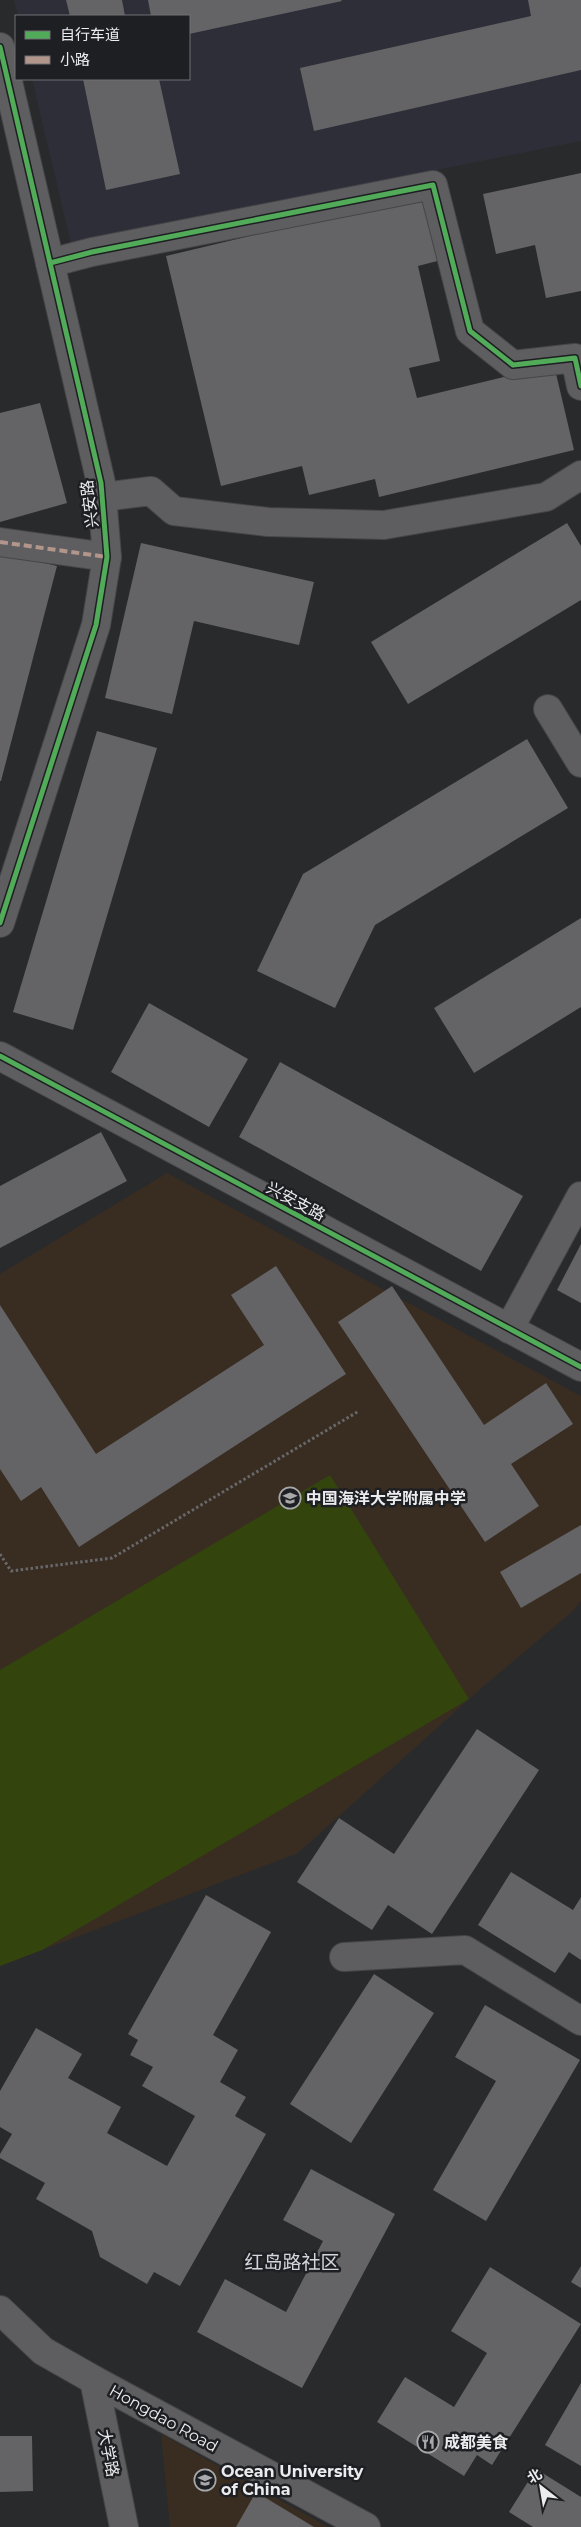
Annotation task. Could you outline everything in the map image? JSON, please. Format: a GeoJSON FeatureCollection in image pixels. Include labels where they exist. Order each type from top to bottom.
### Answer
{"type":"FeatureCollection","features":[{"type":"Feature","properties":{"kind":"street","name":"兴安路"},"geometry":{"type":"LineString","coordinates":[[0,47],[103,497],[107,557],[96,625],[0,923]]}},
{"type":"Feature","properties":{"kind":"street"},"geometry":{"type":"LineString","coordinates":[[50,262],[92,252],[432,185],[470,331],[513,365],[576,358],[581,386]]}},
{"type":"Feature","properties":{"kind":"street"},"geometry":{"type":"LineString","coordinates":[[103,497],[151,491],[174,511],[268,522],[384,525],[546,497],[581,475]]}},
{"type":"Feature","properties":{"kind":"street"},"geometry":{"type":"LineString","coordinates":[[0,542],[107,557]]}},
{"type":"Feature","properties":{"kind":"street"},"geometry":{"type":"LineString","coordinates":[[548,710],[581,763]]}},
{"type":"Feature","properties":{"kind":"street","name":"兴安支路"},"geometry":{"type":"LineString","coordinates":[[0,1056],[581,1367]]}},
{"type":"Feature","properties":{"kind":"street"},"geometry":{"type":"LineString","coordinates":[[509,1329],[581,1196]]}},
{"type":"Feature","properties":{"kind":"street"},"geometry":{"type":"LineString","coordinates":[[344,1957],[465,1950],[581,2021]]}},
{"type":"Feature","properties":{"kind":"street","name":"Hongdao Road"},"geometry":{"type":"LineString","coordinates":[[0,2310],[44,2351],[366,2527]]}},
{"type":"Feature","properties":{"kind":"street","name":"大学路"},"geometry":{"type":"LineString","coordinates":[[94,2380],[124,2527]]}},
{"type":"Feature","properties":{"kind":"path"},"geometry":{"type":"LineString","coordinates":[[0,1554],[11,1571],[112,1558],[359,1411]]}},
{"type":"Feature","properties":{"kind":"shaded area"},"geometry":{"type":"Polygon","coordinates":[[[14,0],[581,0],[581,141],[71,244],[32,80],[190,80],[190,15],[18,15],[14,0]]]}},
{"type":"Feature","properties":{"kind":"shaded area","name":"中国海洋大学附属中学"},"geometry":{"type":"Polygon","coordinates":[[[167,1173],[581,1396],[581,1601],[573,1611],[478,1691],[298,1853],[0,1966],[0,1274],[167,1173]]]}},
{"type":"Feature","properties":{"kind":"shaded area","name":"Ocean University of China"},"geometry":{"type":"Polygon","coordinates":[[[161,2434],[328,2527],[170,2527],[161,2434]]]}},
{"type":"Feature","properties":{"kind":"green space"},"geometry":{"type":"Polygon","coordinates":[[[330,1475],[469,1699],[42,1950],[0,1966],[0,1670],[330,1475]]]}},
{"type":"Feature","properties":{"kind":"building"},"geometry":{"type":"Polygon","coordinates":[[[66,0],[122,0],[125,15],[70,15],[66,0]]]}},
{"type":"Feature","properties":{"kind":"building"},"geometry":{"type":"Polygon","coordinates":[[[148,0],[342,1],[190,34],[190,15],[151,15],[148,0]]]}},
{"type":"Feature","properties":{"kind":"building"},"geometry":{"type":"Polygon","coordinates":[[[528,0],[581,0],[581,70],[314,131],[300,68],[531,16],[528,0]]]}},
{"type":"Feature","properties":{"kind":"building"},"geometry":{"type":"Polygon","coordinates":[[[83,80],[159,80],[180,174],[106,190],[83,80]]]}},
{"type":"Feature","properties":{"kind":"building"},"geometry":{"type":"Polygon","coordinates":[[[581,173],[581,291],[546,298],[535,245],[496,254],[483,194],[581,173]]]}},
{"type":"Feature","properties":{"kind":"building"},"geometry":{"type":"Polygon","coordinates":[[[433,192],[449,258],[418,266],[440,361],[409,368],[417,398],[554,365],[574,450],[379,497],[375,479],[309,495],[302,466],[221,486],[166,256],[433,192]]]}},
{"type":"Feature","properties":{"kind":"building"},"geometry":{"type":"Polygon","coordinates":[[[40,403],[67,503],[0,522],[0,413],[40,403]]]}},
{"type":"Feature","properties":{"kind":"building"},"geometry":{"type":"Polygon","coordinates":[[[567,523],[581,546],[581,600],[408,704],[371,642],[567,523]]]}},
{"type":"Feature","properties":{"kind":"building"},"geometry":{"type":"Polygon","coordinates":[[[141,543],[314,582],[299,645],[194,621],[172,714],[105,698],[141,543]]]}},
{"type":"Feature","properties":{"kind":"building"},"geometry":{"type":"Polygon","coordinates":[[[0,552],[57,566],[1,781],[0,781],[0,552]]]}},
{"type":"Feature","properties":{"kind":"building"},"geometry":{"type":"Polygon","coordinates":[[[97,731],[157,748],[73,1030],[13,1012],[97,731]]]}},
{"type":"Feature","properties":{"kind":"building"},"geometry":{"type":"Polygon","coordinates":[[[527,739],[568,808],[375,925],[335,1008],[257,971],[303,874],[527,739]]]}},
{"type":"Feature","properties":{"kind":"building"},"geometry":{"type":"Polygon","coordinates":[[[581,918],[581,1007],[474,1073],[434,1008],[581,918]]]}},
{"type":"Feature","properties":{"kind":"building"},"geometry":{"type":"Polygon","coordinates":[[[149,1003],[248,1059],[209,1127],[111,1072],[149,1003]]]}},
{"type":"Feature","properties":{"kind":"building"},"geometry":{"type":"Polygon","coordinates":[[[280,1062],[523,1196],[481,1271],[239,1137],[280,1062]]]}},
{"type":"Feature","properties":{"kind":"building"},"geometry":{"type":"Polygon","coordinates":[[[101,1132],[127,1181],[0,1248],[0,1186],[101,1132]]]}},
{"type":"Feature","properties":{"kind":"building"},"geometry":{"type":"Polygon","coordinates":[[[581,1244],[581,1303],[557,1290],[581,1244]]]}},
{"type":"Feature","properties":{"kind":"building"},"geometry":{"type":"Polygon","coordinates":[[[276,1266],[346,1374],[79,1547],[41,1487],[21,1501],[0,1469],[0,1305],[96,1454],[264,1345],[231,1295],[276,1266]]]}},
{"type":"Feature","properties":{"kind":"building"},"geometry":{"type":"Polygon","coordinates":[[[392,1286],[484,1425],[546,1383],[573,1424],[511,1464],[539,1506],[485,1542],[338,1322],[392,1286]]]}},
{"type":"Feature","properties":{"kind":"building"},"geometry":{"type":"Polygon","coordinates":[[[581,1525],[581,1573],[521,1608],[500,1572],[581,1525]]]}},
{"type":"Feature","properties":{"kind":"building"},"geometry":{"type":"Polygon","coordinates":[[[477,1729],[539,1770],[432,1934],[388,1905],[372,1930],[297,1882],[339,1818],[394,1854],[477,1729]]]}},
{"type":"Feature","properties":{"kind":"building"},"geometry":{"type":"Polygon","coordinates":[[[511,1872],[573,1910],[581,1897],[581,1960],[569,1952],[555,1973],[478,1925],[511,1872]]]}},
{"type":"Feature","properties":{"kind":"building"},"geometry":{"type":"Polygon","coordinates":[[[206,1895],[271,1932],[213,2035],[238,2050],[220,2082],[246,2097],[235,2116],[266,2134],[180,2286],[154,2272],[147,2284],[100,2257],[92,2231],[36,2199],[45,2183],[0,2158],[0,2154],[12,2134],[0,2127],[0,2091],[36,2028],[82,2054],[68,2078],[121,2107],[107,2133],[167,2166],[195,2116],[142,2086],[153,2067],[130,2055],[138,2040],[128,2034],[206,1895]]]}},
{"type":"Feature","properties":{"kind":"building"},"geometry":{"type":"Polygon","coordinates":[[[374,1974],[434,2013],[351,2143],[290,2104],[374,1974]]]}},
{"type":"Feature","properties":{"kind":"building"},"geometry":{"type":"Polygon","coordinates":[[[485,2005],[580,2060],[486,2221],[433,2190],[496,2081],[455,2057],[485,2005]]]}},
{"type":"Feature","properties":{"kind":"building"},"geometry":{"type":"Polygon","coordinates":[[[311,2169],[395,2214],[302,2388],[197,2332],[225,2279],[286,2312],[323,2241],[283,2220],[311,2169]]]}},
{"type":"Feature","properties":{"kind":"building"},"geometry":{"type":"Polygon","coordinates":[[[581,2266],[581,2288],[571,2282],[581,2266]]]}},
{"type":"Feature","properties":{"kind":"building"},"geometry":{"type":"Polygon","coordinates":[[[490,2267],[581,2324],[492,2465],[477,2455],[464,2476],[377,2422],[405,2377],[454,2407],[487,2353],[451,2331],[490,2267]]]}},
{"type":"Feature","properties":{"kind":"building"},"geometry":{"type":"Polygon","coordinates":[[[581,2383],[581,2466],[545,2445],[581,2383]]]}},
{"type":"Feature","properties":{"kind":"building"},"geometry":{"type":"Polygon","coordinates":[[[0,2436],[32,2436],[33,2491],[0,2492],[0,2436]]]}},
{"type":"Feature","properties":{"kind":"building"},"geometry":{"type":"Polygon","coordinates":[[[536,2469],[581,2497],[581,2527],[533,2527],[509,2512],[536,2469]]]}},
{"type":"Feature","properties":{"kind":"building"},"geometry":{"type":"Polygon","coordinates":[[[256,2492],[314,2527],[236,2527],[256,2492]]]}},
{"type":"Feature","properties":{"kind":"marked path"},"geometry":{"type":"LineString","coordinates":[[0,542],[107,557]]}},
{"type":"Feature","properties":{"kind":"cycle path"},"geometry":{"type":"LineString","coordinates":[[0,47],[101,483],[107,557],[96,625],[0,923]]}},
{"type":"Feature","properties":{"kind":"cycle path"},"geometry":{"type":"LineString","coordinates":[[50,263],[92,252],[433,185],[470,331],[513,365],[575,358],[581,386]]}},
{"type":"Feature","properties":{"kind":"cycle path"},"geometry":{"type":"LineString","coordinates":[[0,1056],[581,1367]]}},
{"type":"Feature","properties":{"kind":"place","name":"中国海洋大学附属中学"},"geometry":{"type":"Point","coordinates":[290,1498]}},
{"type":"Feature","properties":{"kind":"place","name":"成都美食"},"geometry":{"type":"Point","coordinates":[428,2442]}},
{"type":"Feature","properties":{"kind":"place","name":"Ocean University of China"},"geometry":{"type":"Point","coordinates":[205,2480]}},
{"type":"Feature","properties":{"kind":"district","name":"红岛路社区"},"geometry":{"type":"Point","coordinates":[292,2262]}}]}
